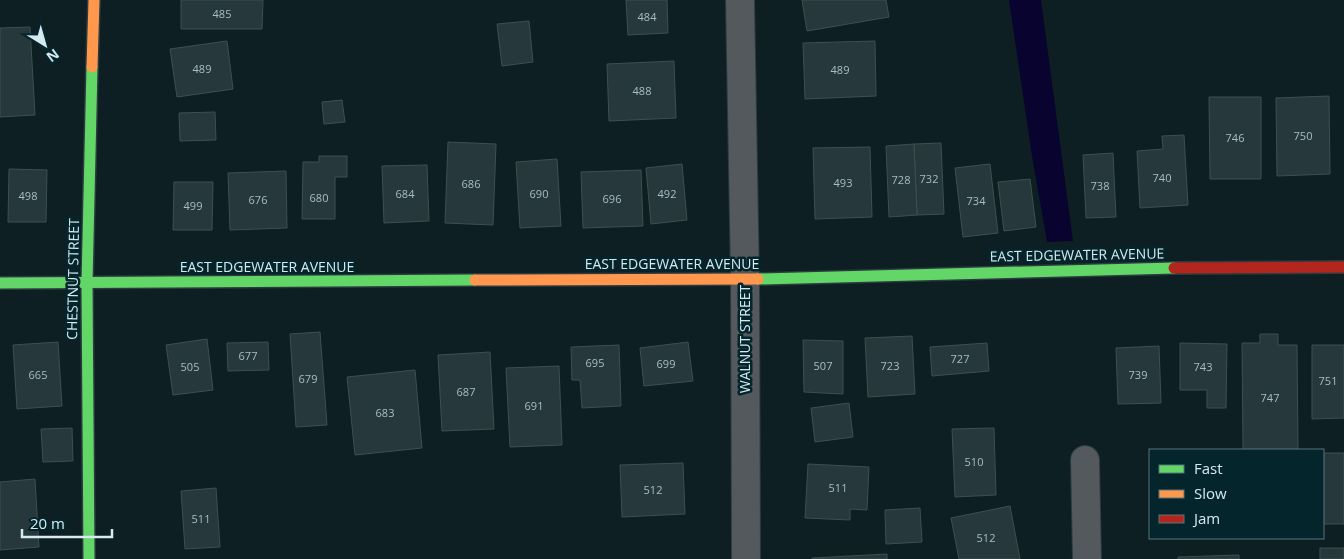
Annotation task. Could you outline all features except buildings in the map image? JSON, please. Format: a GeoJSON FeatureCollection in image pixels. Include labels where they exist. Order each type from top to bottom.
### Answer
{"type":"FeatureCollection","features":[{"type":"Feature","properties":{"kind":"street","name":"CHESTNUT STREET"},"geometry":{"type":"LineString","coordinates":[[89,559],[87,283],[94,0]]}},
{"type":"Feature","properties":{"kind":"street","name":"WALNUT STREET"},"geometry":{"type":"LineString","coordinates":[[740,0],[745,279],[746,559]]}},
{"type":"Feature","properties":{"kind":"street","name":"EAST EDGEWATER AVENUE"},"geometry":{"type":"LineString","coordinates":[[0,283],[745,279],[1103,269],[1344,267]]}},
{"type":"Feature","properties":{"kind":"street"},"geometry":{"type":"LineString","coordinates":[[1085,460],[1087,559]]}},
{"type":"Feature","properties":{"kind":"shaded area"},"geometry":{"type":"Polygon","coordinates":[[[1009,0],[1041,0],[1073,241],[1047,242],[1009,0]]]}},
{"type":"Feature","properties":{"kind":"traffic: fast"},"geometry":{"type":"LineString","coordinates":[[89,559],[87,283],[92,67]]}},
{"type":"Feature","properties":{"kind":"traffic: fast"},"geometry":{"type":"LineString","coordinates":[[758,279],[1174,268]]}},
{"type":"Feature","properties":{"kind":"traffic: fast"},"geometry":{"type":"LineString","coordinates":[[0,283],[475,280]]}},
{"type":"Feature","properties":{"kind":"traffic: slow"},"geometry":{"type":"LineString","coordinates":[[92,67],[94,0]]}},
{"type":"Feature","properties":{"kind":"traffic: slow"},"geometry":{"type":"LineString","coordinates":[[475,280],[758,279]]}},
{"type":"Feature","properties":{"kind":"traffic: jam"},"geometry":{"type":"LineString","coordinates":[[1174,268],[1344,267]]}}]}
